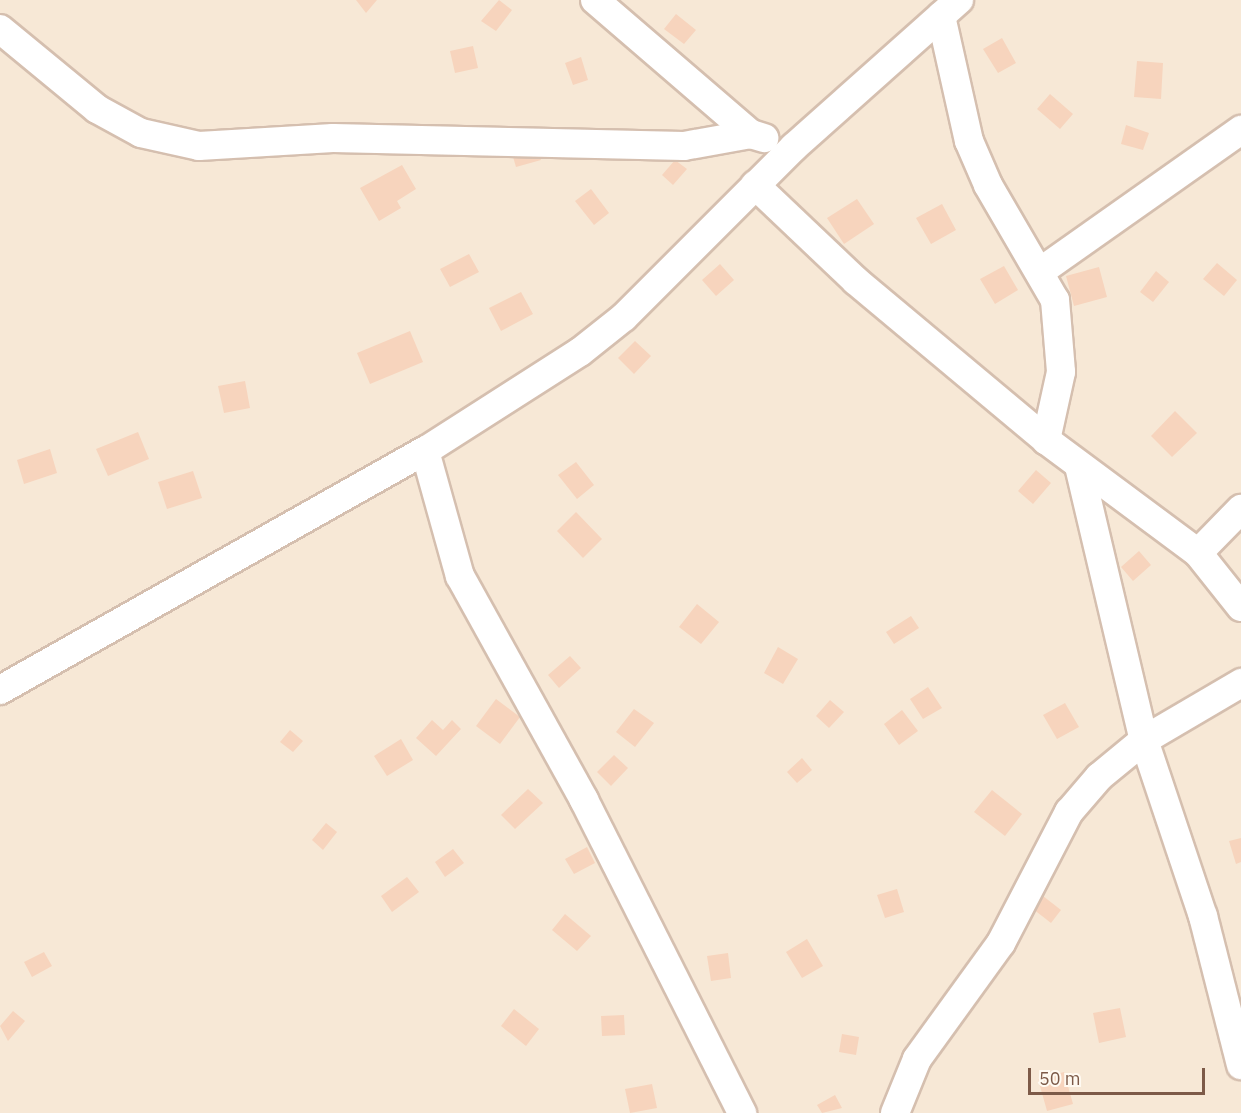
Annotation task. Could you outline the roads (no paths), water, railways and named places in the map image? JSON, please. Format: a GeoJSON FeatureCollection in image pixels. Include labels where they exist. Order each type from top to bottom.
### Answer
{"type":"FeatureCollection","features":[{"type":"Feature","properties":{"kind":"street"},"geometry":{"type":"LineString","coordinates":[[595,0],[751,134],[794,147]]}},
{"type":"Feature","properties":{"kind":"street"},"geometry":{"type":"LineString","coordinates":[[0,690],[424,451],[624,317],[794,147],[950,8]]}},
{"type":"Feature","properties":{"kind":"street"},"geometry":{"type":"LineString","coordinates":[[950,8],[969,141],[988,185],[1041,271],[1055,300],[1061,337],[1061,372],[1046,440]]}},
{"type":"Feature","properties":{"kind":"street"},"geometry":{"type":"LineString","coordinates":[[0,29],[97,109],[141,133],[199,146],[333,138],[684,146],[751,134]]}},
{"type":"Feature","properties":{"kind":"street"},"geometry":{"type":"LineString","coordinates":[[1041,271],[1241,130]]}},
{"type":"Feature","properties":{"kind":"street"},"geometry":{"type":"LineString","coordinates":[[754,185],[856,281],[1046,440],[1198,554],[1241,607]]}},
{"type":"Feature","properties":{"kind":"street"},"geometry":{"type":"LineString","coordinates":[[424,451],[460,576],[584,800],[742,1113]]}},
{"type":"Feature","properties":{"kind":"street"},"geometry":{"type":"LineString","coordinates":[[1079,466],[1144,740],[1203,916],[1241,1065]]}},
{"type":"Feature","properties":{"kind":"street"},"geometry":{"type":"LineString","coordinates":[[1198,554],[1241,509]]}},
{"type":"Feature","properties":{"kind":"street"},"geometry":{"type":"LineString","coordinates":[[895,1113],[917,1059],[1001,943],[1069,812],[1099,777],[1144,740],[1241,683]]}}]}
